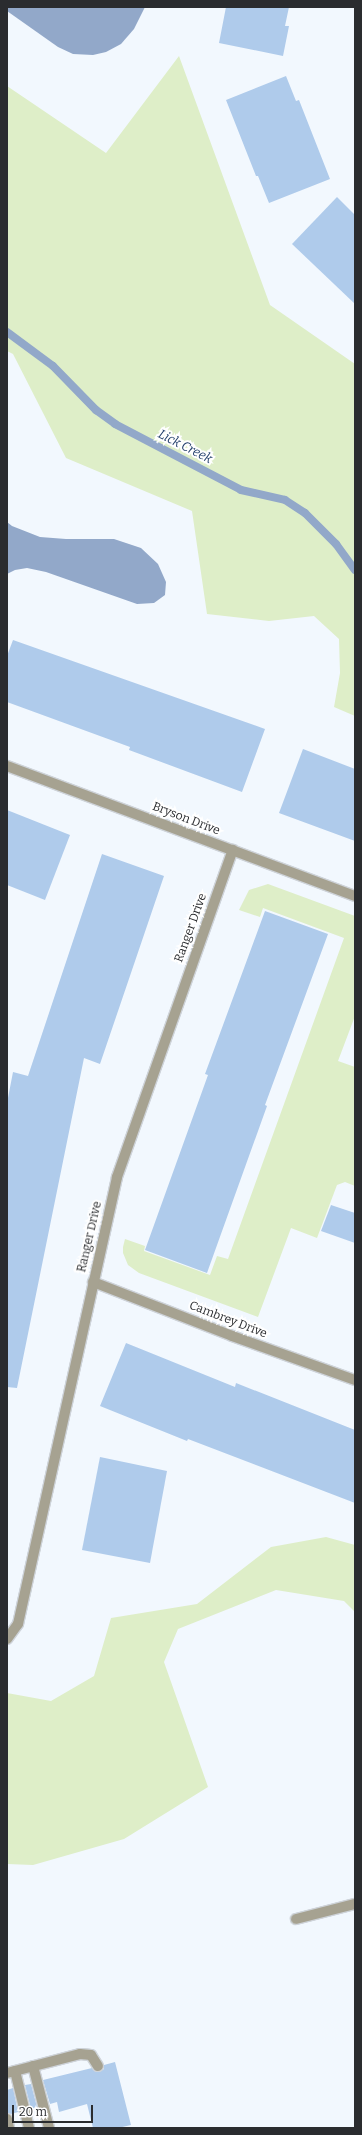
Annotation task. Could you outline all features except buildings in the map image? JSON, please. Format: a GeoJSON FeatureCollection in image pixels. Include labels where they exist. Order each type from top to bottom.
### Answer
{"type":"FeatureCollection","features":[{"type":"Feature","properties":{"kind":"street","name":"Bryson Drive"},"geometry":{"type":"LineString","coordinates":[[7,766],[355,896]]}},
{"type":"Feature","properties":{"kind":"street","name":"Ranger Drive"},"geometry":{"type":"LineString","coordinates":[[7,1638],[18,1624],[116,1177],[233,850]]}},
{"type":"Feature","properties":{"kind":"street","name":"Cambrey Drive"},"geometry":{"type":"LineString","coordinates":[[93,1282],[232,1336],[355,1380]]}},
{"type":"Feature","properties":{"kind":"street"},"geometry":{"type":"LineString","coordinates":[[296,1919],[355,1904]]}},
{"type":"Feature","properties":{"kind":"street"},"geometry":{"type":"LineString","coordinates":[[29,2128],[11,2072],[80,2054],[91,2056],[98,2066]]}},
{"type":"Feature","properties":{"kind":"street"},"geometry":{"type":"LineString","coordinates":[[33,2066],[49,2128]]}},
{"type":"Feature","properties":{"kind":"street"},"geometry":{"type":"LineString","coordinates":[[7,2119],[9,2128]]}},
{"type":"Feature","properties":{"kind":"green space"},"geometry":{"type":"Polygon","coordinates":[[[179,56],[270,305],[355,364],[355,716],[334,707],[340,673],[339,639],[314,616],[269,621],[207,614],[192,511],[66,458],[13,354],[7,351],[7,86],[106,153],[179,56]]]}},
{"type":"Feature","properties":{"kind":"green space"},"geometry":{"type":"Polygon","coordinates":[[[268,884],[355,916],[355,1016],[338,1061],[355,1067],[355,1186],[345,1182],[337,1185],[317,1238],[291,1228],[258,1317],[139,1273],[128,1265],[123,1253],[123,1247],[125,1239],[145,1246],[144,1251],[210,1275],[217,1256],[228,1259],[344,938],[263,908],[260,917],[239,910],[249,890],[268,884]]]}},
{"type":"Feature","properties":{"kind":"green space"},"geometry":{"type":"Polygon","coordinates":[[[326,1537],[355,1545],[355,1612],[344,1601],[276,1590],[178,1629],[164,1662],[208,1787],[124,1839],[33,1865],[7,1864],[7,1693],[51,1701],[94,1676],[111,1618],[197,1604],[271,1547],[326,1537]]]}},
{"type":"Feature","properties":{"kind":"water"},"geometry":{"type":"Polygon","coordinates":[[[7,7],[145,7],[134,29],[121,44],[106,52],[93,55],[73,54],[58,47],[7,11],[7,7]]]}},
{"type":"Feature","properties":{"kind":"water"},"geometry":{"type":"Polygon","coordinates":[[[7,522],[12,526],[40,537],[66,539],[114,539],[141,548],[158,564],[166,582],[165,595],[154,603],[137,604],[46,572],[27,568],[15,570],[7,574],[7,522]]]}},
{"type":"Feature","properties":{"kind":"waterway","name":"Lick Creek"},"geometry":{"type":"LineString","coordinates":[[7,332],[53,366],[96,410],[115,424],[241,490],[285,500],[305,513],[336,544],[355,570]]}}]}
